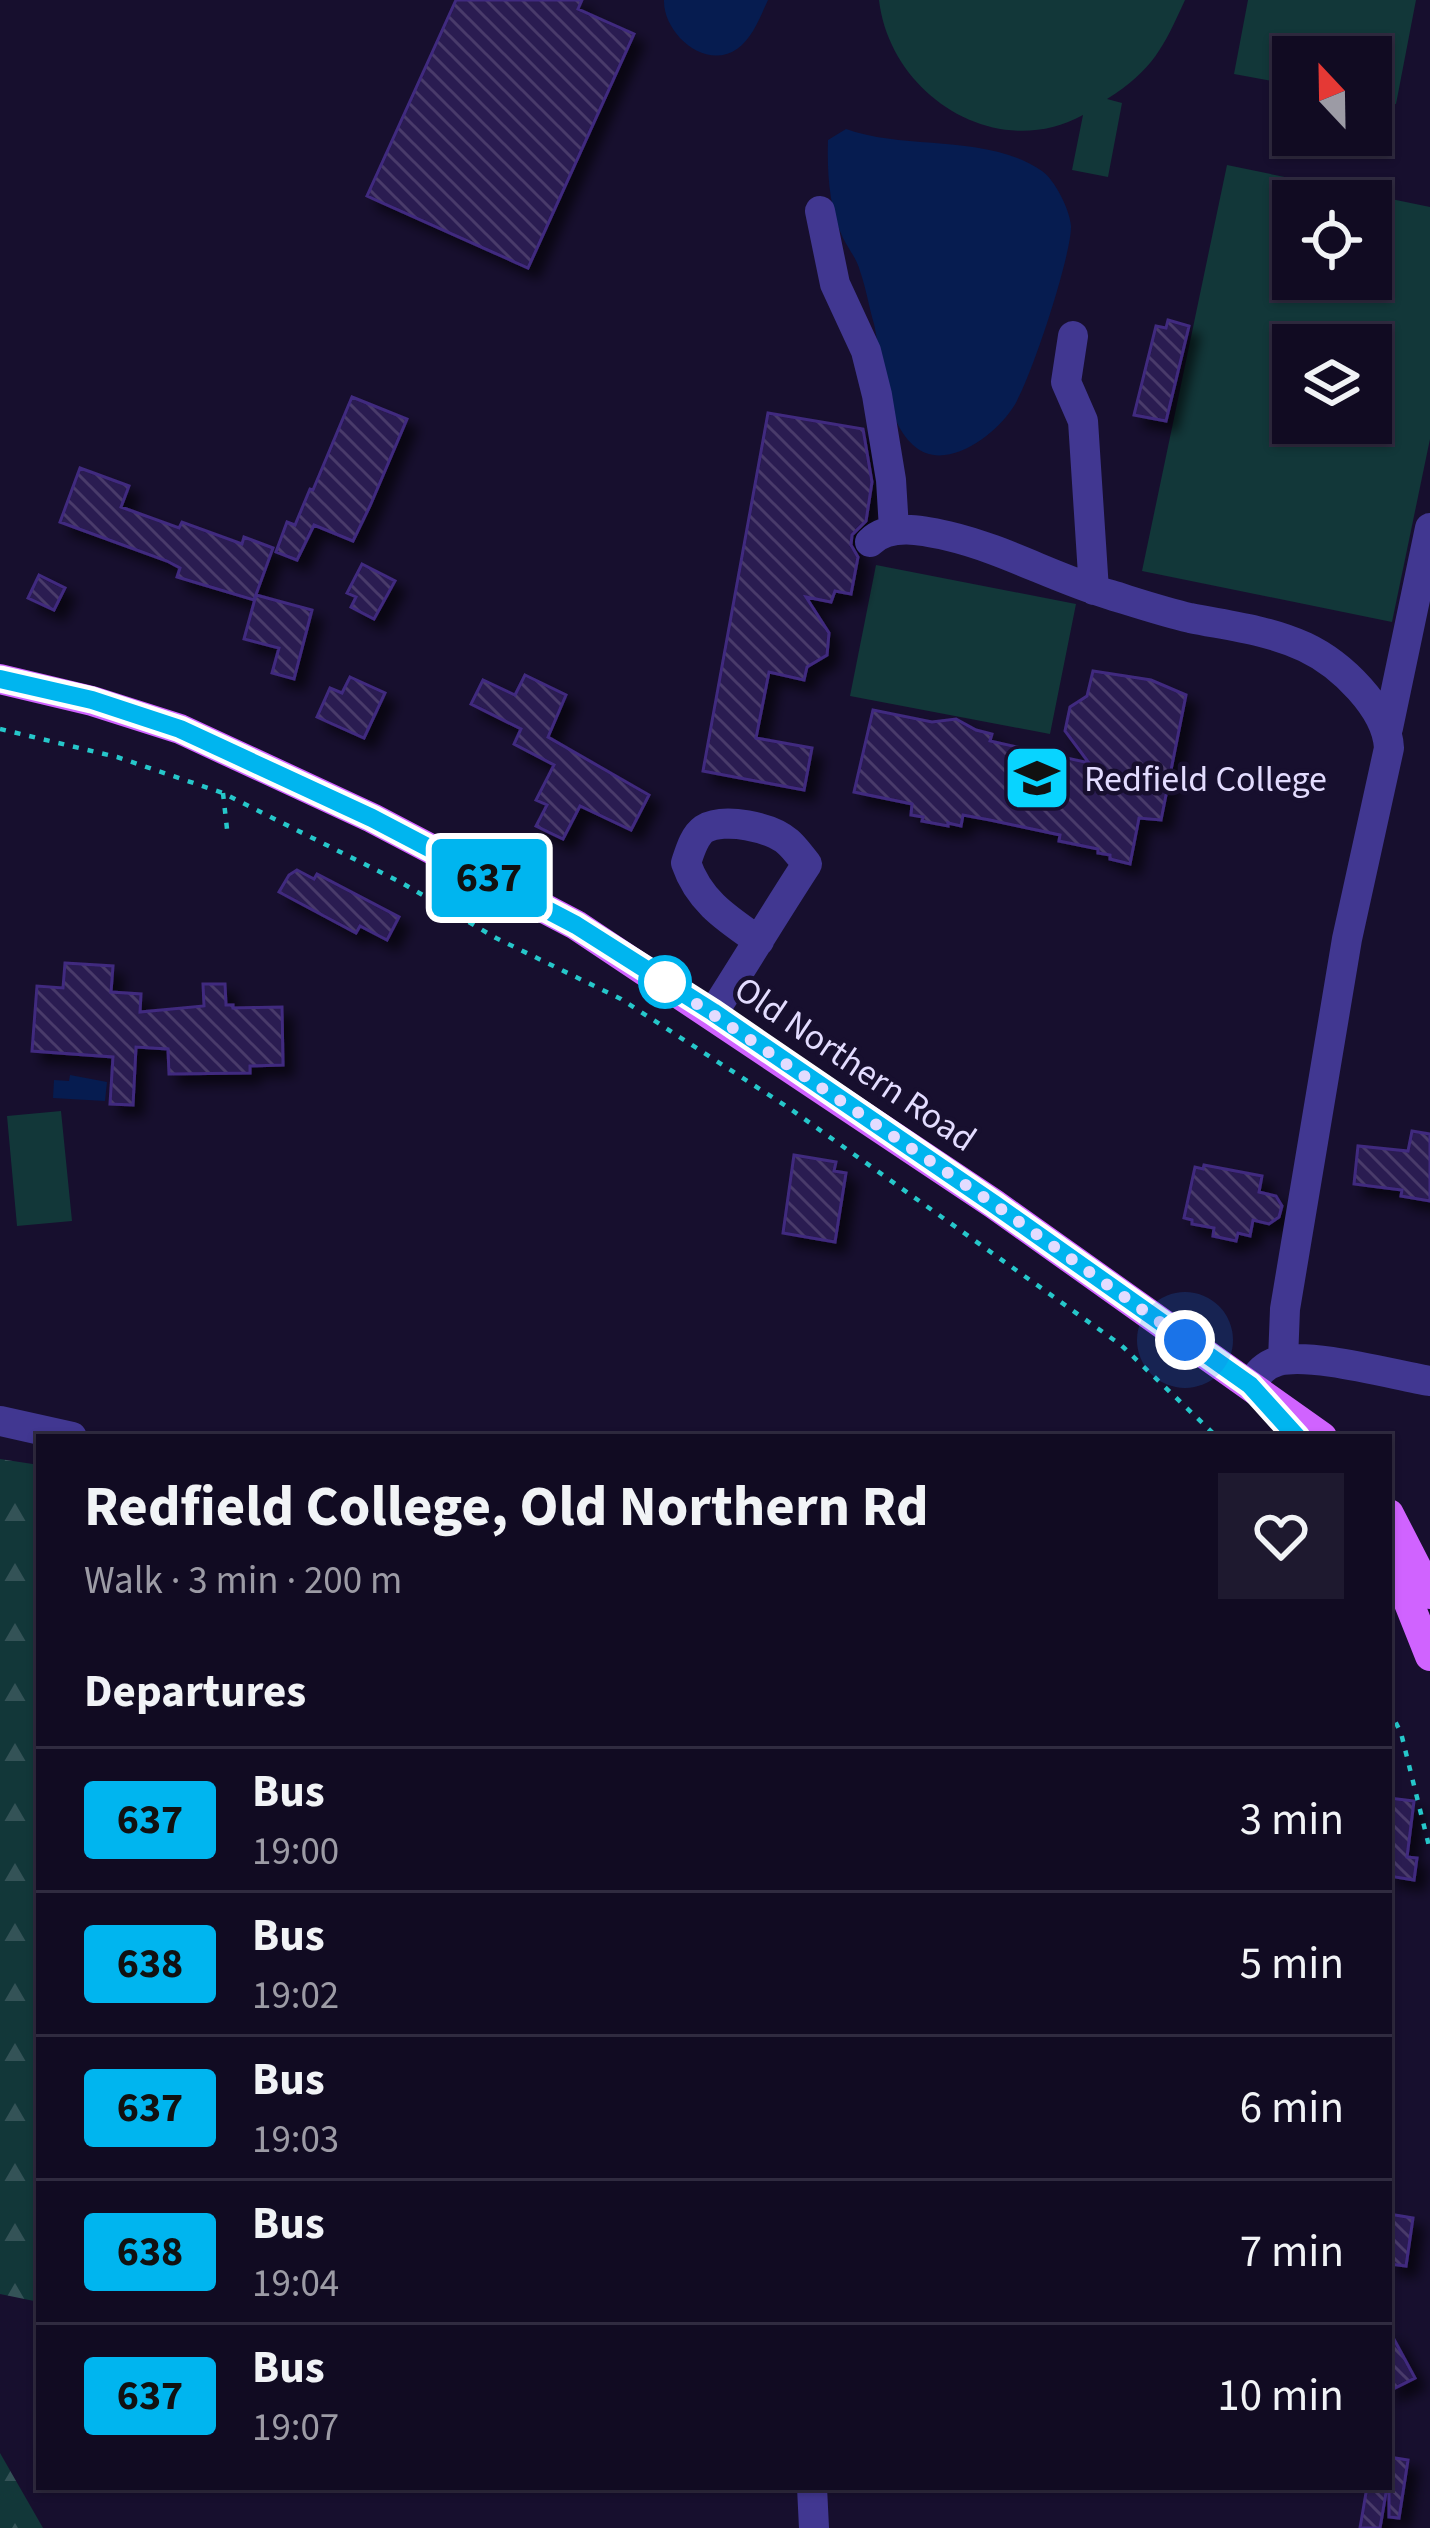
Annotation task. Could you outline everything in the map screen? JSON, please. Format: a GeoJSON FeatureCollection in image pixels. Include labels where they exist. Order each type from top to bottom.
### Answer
{"type":"FeatureCollection","features":[{"type":"Feature","properties":{"kind":"main road","name":"Old Northern Road"},"geometry":{"type":"LineString","coordinates":[[0,679],[138,714],[272,770],[576,925],[713,1012],[1318,1434]]}},
{"type":"Feature","properties":{"kind":"main road","name":"Old Northern Road"},"geometry":{"type":"LineString","coordinates":[[1250,1385],[1294,1434]]}},
{"type":"Feature","properties":{"kind":"main road"},"geometry":{"type":"LineString","coordinates":[[1392,1520],[1430,1594]]}},
{"type":"Feature","properties":{"kind":"main road"},"geometry":{"type":"LineString","coordinates":[[1392,1561],[1430,1657]]}},
{"type":"Feature","properties":{"kind":"street"},"geometry":{"type":"LineString","coordinates":[[820,212],[835,284],[866,351],[878,395],[882,536],[949,536],[1094,590],[1187,617],[1254,629],[1309,649],[1352,682],[1388,728]]}},
{"type":"Feature","properties":{"kind":"street"},"geometry":{"type":"LineString","coordinates":[[1073,336],[1066,382],[1084,421],[1094,590]]}},
{"type":"Feature","properties":{"kind":"street"},"geometry":{"type":"LineString","coordinates":[[1283,1360],[1285,1309],[1348,939],[1430,528]]}},
{"type":"Feature","properties":{"kind":"street"},"geometry":{"type":"LineString","coordinates":[[713,1012],[759,941]]}},
{"type":"Feature","properties":{"kind":"street"},"geometry":{"type":"LineString","coordinates":[[1250,1385],[1263,1367],[1283,1360],[1309,1360],[1430,1382]]}},
{"type":"Feature","properties":{"kind":"street"},"geometry":{"type":"LineString","coordinates":[[0,1421],[58,1434]]}},
{"type":"Feature","properties":{"kind":"street"},"geometry":{"type":"LineString","coordinates":[[812,2490],[814,2528]]}},
{"type":"Feature","properties":{"kind":"path"},"geometry":{"type":"LineString","coordinates":[[0,729],[117,757],[223,793],[621,999],[789,1108],[1121,1346],[1214,1434]]}},
{"type":"Feature","properties":{"kind":"path"},"geometry":{"type":"LineString","coordinates":[[223,793],[227,830]]}},
{"type":"Feature","properties":{"kind":"path"},"geometry":{"type":"LineString","coordinates":[[1392,1715],[1401,1733],[1430,1850]]}},
{"type":"Feature","properties":{"kind":"green space"},"geometry":{"type":"Polygon","coordinates":[[[879,0],[1185,0],[1155,57],[1107,99],[1122,103],[1108,177],[1072,170],[1083,115],[1050,128],[1016,131],[983,125],[925,91],[903,65],[887,34],[879,0]]]}},
{"type":"Feature","properties":{"kind":"green space"},"geometry":{"type":"Polygon","coordinates":[[[1248,0],[1416,0],[1396,104],[1392,103],[1392,36],[1272,36],[1272,81],[1234,74],[1248,0]]]}},
{"type":"Feature","properties":{"kind":"green space"},"geometry":{"type":"Polygon","coordinates":[[[1227,165],[1300,180],[1272,180],[1272,300],[1392,300],[1392,199],[1430,207],[1430,439],[1392,622],[1142,571],[1227,165]]]}},
{"type":"Feature","properties":{"kind":"green space"},"geometry":{"type":"Polygon","coordinates":[[[876,565],[1076,604],[1050,734],[850,696],[876,565]]]}},
{"type":"Feature","properties":{"kind":"green space"},"geometry":{"type":"Polygon","coordinates":[[[61,1111],[72,1221],[17,1226],[7,1116],[61,1111]]]}},
{"type":"Feature","properties":{"kind":"green space"},"geometry":{"type":"Polygon","coordinates":[[[0,1459],[36,1465],[36,2301],[0,2294],[0,1459]]]}},
{"type":"Feature","properties":{"kind":"green space"},"geometry":{"type":"Polygon","coordinates":[[[0,2453],[43,2528],[0,2528],[0,2453]]]}},
{"type":"Feature","properties":{"kind":"water"},"geometry":{"type":"Polygon","coordinates":[[[664,0],[768,0],[743,44],[725,55],[712,55],[678,36],[664,0]]]}},
{"type":"Feature","properties":{"kind":"water"},"geometry":{"type":"Polygon","coordinates":[[[846,129],[1020,159],[1047,175],[1068,212],[1071,226],[1065,263],[1019,396],[993,430],[953,453],[925,453],[913,445],[890,405],[862,277],[832,202],[828,140],[846,129]]]}},
{"type":"Feature","properties":{"kind":"water"},"geometry":{"type":"Polygon","coordinates":[[[70,1075],[107,1082],[105,1101],[53,1098],[54,1080],[69,1081],[70,1075]]]}},
{"type":"Feature","properties":{"kind":"building"},"geometry":{"type":"Polygon","coordinates":[[[456,0],[582,0],[578,9],[634,34],[528,268],[367,196],[456,0]]]}},
{"type":"Feature","properties":{"kind":"building"},"geometry":{"type":"Polygon","coordinates":[[[1168,320],[1189,326],[1166,421],[1134,415],[1156,326],[1166,328],[1168,320]]]}},
{"type":"Feature","properties":{"kind":"building"},"geometry":{"type":"Polygon","coordinates":[[[352,397],[407,419],[353,541],[314,525],[297,560],[276,552],[287,522],[295,525],[313,490],[352,397]]]}},
{"type":"Feature","properties":{"kind":"building"},"geometry":{"type":"Polygon","coordinates":[[[768,413],[863,429],[872,482],[866,521],[852,535],[858,557],[851,594],[835,591],[831,602],[806,597],[829,633],[827,655],[807,667],[804,680],[769,672],[756,738],[812,748],[804,790],[703,771],[768,413]]]}},
{"type":"Feature","properties":{"kind":"building"},"geometry":{"type":"Polygon","coordinates":[[[80,468],[129,486],[121,507],[179,528],[182,522],[242,544],[244,537],[273,548],[254,600],[177,577],[180,568],[167,561],[60,522],[80,468]]]}},
{"type":"Feature","properties":{"kind":"building"},"geometry":{"type":"Polygon","coordinates":[[[362,564],[395,581],[374,619],[351,607],[356,597],[347,593],[362,564]]]}},
{"type":"Feature","properties":{"kind":"building"},"geometry":{"type":"Polygon","coordinates":[[[39,575],[65,588],[54,610],[28,598],[39,575]]]}},
{"type":"Feature","properties":{"kind":"building"},"geometry":{"type":"Polygon","coordinates":[[[256,595],[312,610],[294,679],[272,673],[279,648],[244,639],[256,595]]]}},
{"type":"Feature","properties":{"kind":"building"},"geometry":{"type":"Polygon","coordinates":[[[1093,671],[1151,680],[1186,695],[1161,820],[1139,818],[1130,864],[1110,859],[1098,849],[1059,841],[1060,835],[990,820],[963,815],[961,826],[922,821],[923,817],[911,815],[912,804],[854,792],[873,710],[932,722],[956,719],[992,734],[990,741],[1089,763],[1065,731],[1070,707],[1087,696],[1093,671]]]}},
{"type":"Feature","properties":{"kind":"building"},"geometry":{"type":"Polygon","coordinates":[[[525,675],[566,695],[548,737],[649,795],[631,830],[580,806],[563,839],[536,826],[547,805],[536,800],[554,765],[514,744],[521,729],[471,704],[483,680],[515,695],[525,675]]]}},
{"type":"Feature","properties":{"kind":"building"},"geometry":{"type":"Polygon","coordinates":[[[350,677],[385,693],[364,738],[317,717],[330,688],[342,693],[350,677]]]}},
{"type":"Feature","properties":{"kind":"building"},"geometry":{"type":"Polygon","coordinates":[[[297,870],[314,879],[317,874],[399,917],[387,940],[360,926],[356,933],[279,892],[297,870]]]}},
{"type":"Feature","properties":{"kind":"building"},"geometry":{"type":"Polygon","coordinates":[[[65,963],[113,966],[111,992],[141,994],[140,1012],[204,1006],[203,984],[225,984],[226,1005],[233,1008],[282,1007],[283,1065],[250,1066],[250,1073],[169,1074],[168,1049],[136,1047],[133,1105],[110,1104],[113,1057],[32,1051],[37,986],[63,988],[65,963]]]}},
{"type":"Feature","properties":{"kind":"building"},"geometry":{"type":"Polygon","coordinates":[[[1412,1131],[1430,1134],[1430,1201],[1401,1196],[1402,1190],[1354,1184],[1358,1146],[1408,1151],[1412,1131]]]}},
{"type":"Feature","properties":{"kind":"building"},"geometry":{"type":"Polygon","coordinates":[[[794,1155],[836,1162],[834,1171],[846,1173],[835,1242],[783,1233],[794,1155]]]}},
{"type":"Feature","properties":{"kind":"building"},"geometry":{"type":"Polygon","coordinates":[[[1204,1165],[1262,1176],[1259,1192],[1276,1196],[1282,1206],[1279,1217],[1269,1224],[1253,1220],[1250,1236],[1238,1233],[1236,1241],[1213,1236],[1214,1228],[1192,1224],[1184,1218],[1195,1167],[1203,1169],[1204,1165]]]}},
{"type":"Feature","properties":{"kind":"building"},"geometry":{"type":"Polygon","coordinates":[[[1392,1798],[1414,1801],[1407,1857],[1417,1858],[1414,1880],[1392,1876],[1392,1798]]]}},
{"type":"Feature","properties":{"kind":"building"},"geometry":{"type":"Polygon","coordinates":[[[1392,2214],[1413,2218],[1406,2266],[1392,2264],[1392,2214]]]}},
{"type":"Feature","properties":{"kind":"building"},"geometry":{"type":"Polygon","coordinates":[[[1392,2336],[1415,2378],[1392,2390],[1392,2336]]]}},
{"type":"Feature","properties":{"kind":"building"},"geometry":{"type":"Polygon","coordinates":[[[1392,2457],[1408,2460],[1399,2518],[1389,2517],[1392,2457]]]}},
{"type":"Feature","properties":{"kind":"building"},"geometry":{"type":"Polygon","coordinates":[[[1366,2490],[1386,2490],[1380,2528],[1360,2528],[1366,2490]]]}},
{"type":"Feature","properties":{"kind":"bus line","name":"637"},"geometry":{"type":"LineString","coordinates":[[0,679],[92,700],[180,729],[372,818],[576,925],[713,1012],[1250,1385],[1294,1434]]}},
{"type":"Feature","properties":{"kind":"place","name":"Redfield College"},"geometry":{"type":"Point","coordinates":[1037,778]}},
{"type":"Feature","properties":{"kind":"route"},"geometry":{"type":"LineString","coordinates":[[665,982],[654,975],[994,1204],[1185,1340]]}}]}
